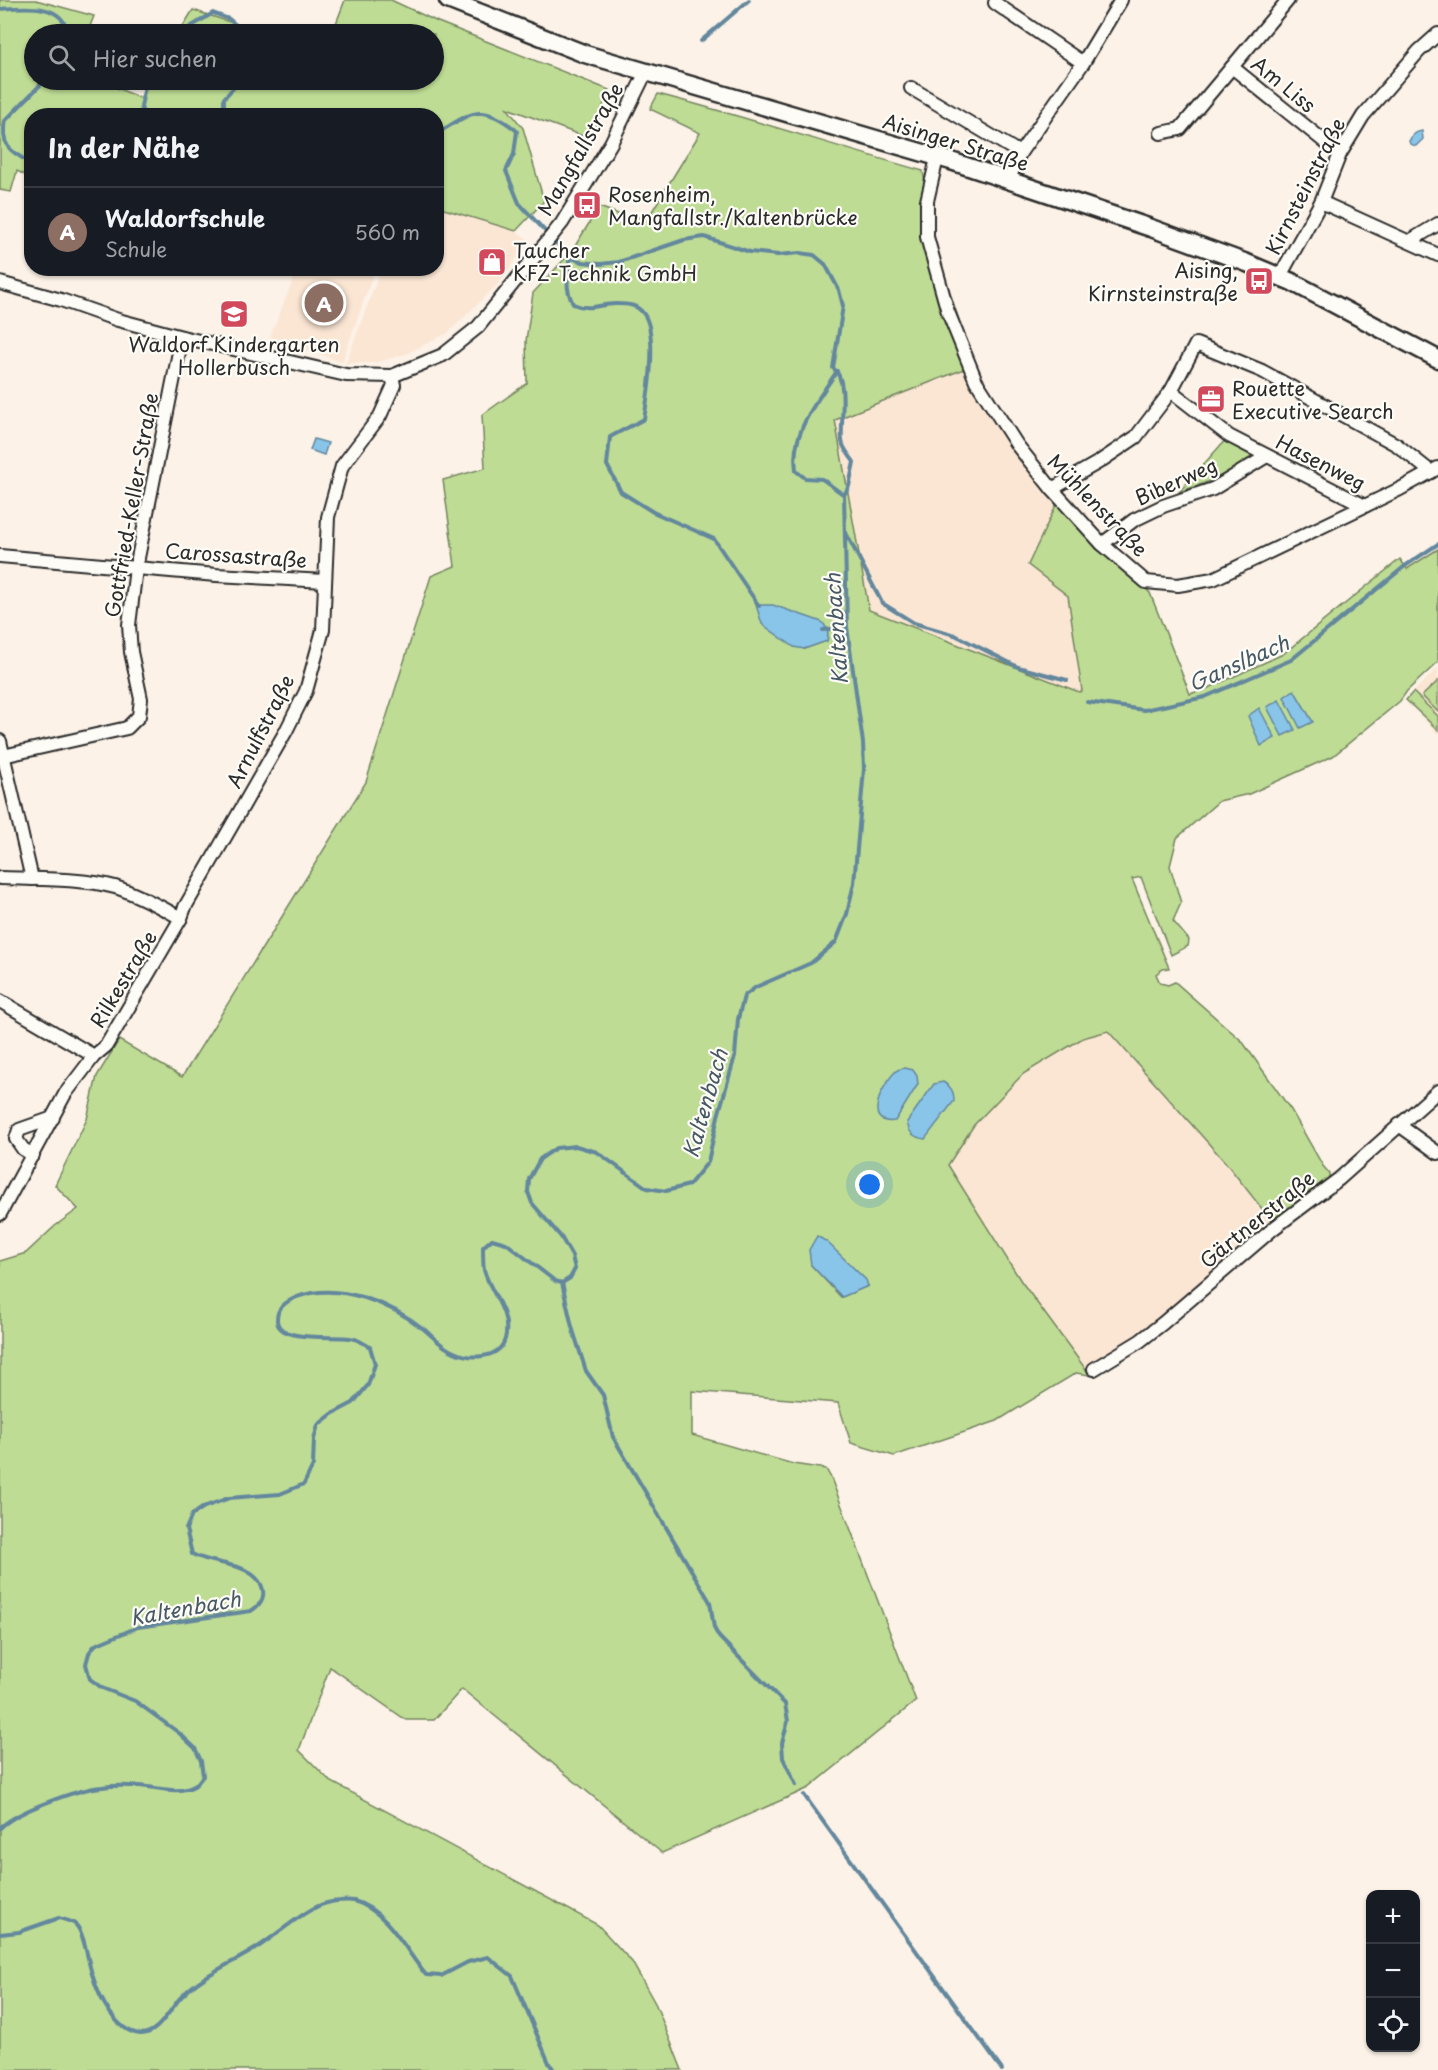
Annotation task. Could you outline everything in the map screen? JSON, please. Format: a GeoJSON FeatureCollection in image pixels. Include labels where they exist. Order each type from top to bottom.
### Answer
{"type":"FeatureCollection","features":[{"type":"Feature","properties":{"kind":"main road","name":"Aisinger Straße"},"geometry":{"type":"LineString","coordinates":[[448,0],[585,54],[1009,179],[1151,228],[1280,276],[1438,359]]}},
{"type":"Feature","properties":{"kind":"street"},"geometry":{"type":"LineString","coordinates":[[1009,179],[1020,153],[1083,63],[1121,0]]}},
{"type":"Feature","properties":{"kind":"street","name":"Am Liss"},"geometry":{"type":"LineString","coordinates":[[1161,133],[1180,129],[1288,0]]}},
{"type":"Feature","properties":{"kind":"street"},"geometry":{"type":"LineString","coordinates":[[995,3],[1083,63]]}},
{"type":"Feature","properties":{"kind":"street","name":"Kirnsteinstraße"},"geometry":{"type":"LineString","coordinates":[[1280,276],[1321,202],[1340,154],[1363,116],[1419,51],[1438,34]]}},
{"type":"Feature","properties":{"kind":"street","name":"Am Liss"},"geometry":{"type":"LineString","coordinates":[[1232,67],[1340,154]]}},
{"type":"Feature","properties":{"kind":"street","name":"Mangfallstraße"},"geometry":{"type":"LineString","coordinates":[[0,283],[118,320],[182,337],[346,375],[392,376],[443,355],[478,327],[562,223],[611,143],[646,72]]}},
{"type":"Feature","properties":{"kind":"street"},"geometry":{"type":"LineString","coordinates":[[911,88],[1020,153]]}},
{"type":"Feature","properties":{"kind":"street","name":"Mühlenstraße"},"geometry":{"type":"LineString","coordinates":[[937,159],[927,201],[927,237],[948,312],[976,381],[1017,445],[1052,489],[1102,544],[1146,582],[1178,585],[1214,579],[1435,470]]}},
{"type":"Feature","properties":{"kind":"street"},"geometry":{"type":"LineString","coordinates":[[1321,202],[1438,255]]}},
{"type":"Feature","properties":{"kind":"street"},"geometry":{"type":"LineString","coordinates":[[1410,241],[1438,224]]}},
{"type":"Feature","properties":{"kind":"street","name":"Gottfried-Keller-Straße"},"geometry":{"type":"LineString","coordinates":[[3,756],[127,728],[139,716],[141,699],[131,652],[129,625],[136,568],[182,337]]}},
{"type":"Feature","properties":{"kind":"street"},"geometry":{"type":"LineString","coordinates":[[1052,489],[1136,437],[1171,392],[1196,344],[1262,371],[1397,445],[1435,470]]}},
{"type":"Feature","properties":{"kind":"street","name":"Arnulfstraße"},"geometry":{"type":"LineString","coordinates":[[182,918],[185,907],[286,731],[306,691],[323,630],[328,518],[342,466],[380,416],[394,385],[392,376]]}},
{"type":"Feature","properties":{"kind":"street","name":"Hasenweg"},"geometry":{"type":"LineString","coordinates":[[1171,392],[1228,436],[1365,506]]}},
{"type":"Feature","properties":{"kind":"street","name":"Biberweg"},"geometry":{"type":"LineString","coordinates":[[1102,544],[1134,520],[1163,506],[1213,489],[1267,456]]}},
{"type":"Feature","properties":{"kind":"street","name":"Carossastraße"},"geometry":{"type":"LineString","coordinates":[[0,556],[216,575],[325,581]]}},
{"type":"Feature","properties":{"kind":"street"},"geometry":{"type":"LineString","coordinates":[[0,741],[32,879]]}},
{"type":"Feature","properties":{"kind":"street"},"geometry":{"type":"LineString","coordinates":[[0,878],[114,886],[182,918]]}},
{"type":"Feature","properties":{"kind":"street","name":"Rilkestraße"},"geometry":{"type":"LineString","coordinates":[[0,1001],[94,1056],[106,1046],[182,918]]}},
{"type":"Feature","properties":{"kind":"street"},"geometry":{"type":"LineString","coordinates":[[0,1214],[65,1094],[94,1056]]}},
{"type":"Feature","properties":{"kind":"street","name":"Gärtnerstraße"},"geometry":{"type":"LineString","coordinates":[[1094,1369],[1140,1341],[1163,1323],[1274,1228],[1339,1179],[1438,1091]]}},
{"type":"Feature","properties":{"kind":"street"},"geometry":{"type":"LineString","coordinates":[[33,1155],[23,1149],[16,1139],[19,1130],[53,1118]]}},
{"type":"Feature","properties":{"kind":"street"},"geometry":{"type":"LineString","coordinates":[[1399,1125],[1438,1153]]}},
{"type":"Feature","properties":{"kind":"shaded area"},"geometry":{"type":"Polygon","coordinates":[[[444,209],[516,231],[529,240],[500,282],[448,333],[406,354],[374,363],[346,363],[378,276],[444,276],[444,209]]]}},
{"type":"Feature","properties":{"kind":"shaded area"},"geometry":{"type":"Polygon","coordinates":[[[295,276],[373,276],[342,362],[270,337],[295,276]]]}},
{"type":"Feature","properties":{"kind":"shaded area"},"geometry":{"type":"Polygon","coordinates":[[[974,365],[982,384],[1059,499],[1028,565],[1068,596],[1083,691],[1079,692],[933,637],[869,610],[835,420],[974,365]]]}},
{"type":"Feature","properties":{"kind":"shaded area"},"geometry":{"type":"Polygon","coordinates":[[[1438,668],[1438,734],[1405,700],[1438,668]]]}},
{"type":"Feature","properties":{"kind":"shaded area"},"geometry":{"type":"Polygon","coordinates":[[[1108,1031],[1226,1163],[1277,1230],[1142,1343],[1090,1375],[1021,1281],[948,1165],[974,1125],[1023,1074],[1083,1038],[1108,1031]]]}},
{"type":"Feature","properties":{"kind":"green space"},"geometry":{"type":"Polygon","coordinates":[[[0,0],[36,0],[94,16],[91,24],[24,24],[24,90],[122,90],[140,98],[145,90],[444,90],[444,24],[609,90],[591,139],[507,108],[523,128],[544,201],[516,231],[444,209],[444,108],[24,108],[24,174],[17,171],[11,192],[0,190],[0,0]]]}},
{"type":"Feature","properties":{"kind":"green space"},"geometry":{"type":"Polygon","coordinates":[[[345,0],[391,0],[443,24],[336,24],[345,0]]]}},
{"type":"Feature","properties":{"kind":"green space"},"geometry":{"type":"Polygon","coordinates":[[[193,10],[236,24],[184,24],[193,10]]]}},
{"type":"Feature","properties":{"kind":"green space"},"geometry":{"type":"Polygon","coordinates":[[[658,94],[923,171],[937,254],[974,365],[835,420],[869,610],[1079,692],[1082,691],[1068,596],[1028,565],[1059,499],[1150,593],[1190,694],[1211,687],[1283,654],[1400,559],[1407,569],[1438,549],[1438,662],[1407,691],[1400,701],[1333,756],[1249,794],[1219,801],[1177,838],[1170,866],[1181,903],[1173,921],[1189,940],[1188,946],[1171,955],[1141,877],[1132,879],[1169,968],[1156,974],[1160,983],[1168,985],[1175,982],[1242,1041],[1291,1110],[1329,1173],[1329,1178],[1284,1215],[1270,1219],[1226,1163],[1108,1031],[1083,1038],[1023,1074],[974,1125],[948,1165],[1021,1281],[1090,1375],[1076,1373],[997,1421],[894,1456],[851,1443],[838,1403],[692,1391],[692,1435],[793,1464],[826,1469],[916,1701],[809,1788],[662,1853],[462,1689],[434,1720],[406,1720],[330,1667],[299,1750],[330,1781],[598,1925],[632,1962],[656,2005],[682,2070],[0,2070],[0,1261],[26,1253],[55,1226],[78,1209],[55,1185],[87,1119],[97,1076],[119,1040],[182,1077],[366,782],[431,576],[455,566],[443,480],[485,468],[482,415],[527,383],[526,341],[533,293],[572,251],[599,207],[632,219],[651,213],[700,133],[650,109],[658,94]],[[797,615],[804,649],[827,641],[828,634],[824,625],[797,615]],[[811,1265],[841,1297],[868,1286],[811,1265]]]}},
{"type":"Feature","properties":{"kind":"green space"},"geometry":{"type":"Polygon","coordinates":[[[1227,438],[1254,458],[1218,478],[1179,492],[1227,438]]]}},
{"type":"Feature","properties":{"kind":"green space"},"geometry":{"type":"Polygon","coordinates":[[[1438,681],[1438,712],[1422,696],[1438,681]]]}},
{"type":"Feature","properties":{"kind":"green space"},"geometry":{"type":"Polygon","coordinates":[[[1413,692],[1438,716],[1438,730],[1406,700],[1413,692]]]}},
{"type":"Feature","properties":{"kind":"water"},"geometry":{"type":"Polygon","coordinates":[[[1422,131],[1423,139],[1416,146],[1410,144],[1409,141],[1413,135],[1422,131]]]}},
{"type":"Feature","properties":{"kind":"water"},"geometry":{"type":"Polygon","coordinates":[[[314,439],[328,443],[324,455],[310,450],[314,439]]]}},
{"type":"Feature","properties":{"kind":"water"},"geometry":{"type":"Polygon","coordinates":[[[756,605],[773,605],[822,622],[827,630],[827,641],[804,649],[794,647],[762,624],[756,605]]]}},
{"type":"Feature","properties":{"kind":"water"},"geometry":{"type":"Polygon","coordinates":[[[1294,690],[1313,722],[1300,728],[1284,697],[1294,690]]]}},
{"type":"Feature","properties":{"kind":"water"},"geometry":{"type":"Polygon","coordinates":[[[1279,700],[1295,730],[1282,736],[1267,707],[1279,700]]]}},
{"type":"Feature","properties":{"kind":"water"},"geometry":{"type":"Polygon","coordinates":[[[1259,708],[1275,738],[1261,746],[1248,716],[1259,708]]]}},
{"type":"Feature","properties":{"kind":"water"},"geometry":{"type":"Polygon","coordinates":[[[905,1068],[913,1070],[918,1084],[895,1121],[885,1121],[879,1117],[877,1111],[881,1093],[896,1071],[905,1068]]]}},
{"type":"Feature","properties":{"kind":"water"},"geometry":{"type":"Polygon","coordinates":[[[943,1082],[951,1090],[954,1101],[925,1139],[915,1136],[907,1122],[934,1084],[943,1082]]]}},
{"type":"Feature","properties":{"kind":"water"},"geometry":{"type":"Polygon","coordinates":[[[817,1236],[827,1242],[866,1280],[868,1286],[842,1297],[811,1265],[809,1250],[817,1236]]]}},
{"type":"Feature","properties":{"kind":"waterway"},"geometry":{"type":"LineString","coordinates":[[701,41],[749,0]]}},
{"type":"Feature","properties":{"kind":"waterway","name":"Kaltenbach"},"geometry":{"type":"LineString","coordinates":[[0,9],[42,9],[59,16],[65,24]]}},
{"type":"Feature","properties":{"kind":"waterway","name":"Kaltenbach"},"geometry":{"type":"LineString","coordinates":[[195,24],[213,13],[229,19],[235,24]]}},
{"type":"Feature","properties":{"kind":"waterway","name":"Kaltenbach"},"geometry":{"type":"LineString","coordinates":[[24,159],[13,152],[6,143],[5,121],[35,90]]}},
{"type":"Feature","properties":{"kind":"waterway","name":"Kaltenbach"},"geometry":{"type":"LineString","coordinates":[[141,108],[144,90]]}},
{"type":"Feature","properties":{"kind":"waterway","name":"Kaltenbach"},"geometry":{"type":"LineString","coordinates":[[224,108],[224,98],[232,90]]}},
{"type":"Feature","properties":{"kind":"waterway","name":"Kaltenbach"},"geometry":{"type":"LineString","coordinates":[[0,1828],[8,1821],[33,1808],[78,1792],[107,1786],[181,1790],[195,1785],[203,1776],[201,1761],[195,1748],[179,1733],[135,1701],[102,1688],[90,1679],[86,1664],[89,1653],[95,1645],[138,1627],[251,1611],[262,1599],[262,1586],[246,1570],[192,1554],[186,1529],[192,1515],[204,1507],[229,1498],[280,1494],[304,1484],[313,1465],[314,1439],[318,1425],[332,1414],[353,1403],[368,1385],[375,1364],[370,1347],[355,1339],[295,1335],[286,1332],[279,1327],[277,1319],[283,1305],[297,1297],[313,1293],[347,1294],[381,1304],[412,1320],[454,1352],[467,1356],[483,1356],[497,1351],[505,1339],[506,1320],[484,1270],[483,1247],[492,1239],[506,1243],[555,1281],[562,1283],[570,1278],[575,1269],[572,1256],[561,1237],[532,1203],[528,1192],[529,1179],[540,1159],[556,1148],[576,1146],[597,1152],[647,1188],[666,1191],[689,1185],[708,1162],[735,1056],[738,1019],[744,996],[756,987],[811,963],[836,942],[847,914],[854,883],[864,769],[863,743],[847,627],[844,495],[849,486],[854,462],[843,444],[841,382],[833,368],[843,306],[839,290],[825,264],[814,255],[750,252],[704,237],[684,240],[619,262],[600,264],[569,257],[519,203],[506,171],[514,154],[517,131],[505,122],[485,113],[468,116],[444,129]]}},
{"type":"Feature","properties":{"kind":"waterway"},"geometry":{"type":"LineString","coordinates":[[569,257],[568,285],[573,304],[585,307],[625,304],[641,310],[648,322],[651,364],[644,419],[610,437],[607,465],[621,492],[653,512],[714,539],[759,606]]}},
{"type":"Feature","properties":{"kind":"waterway"},"geometry":{"type":"LineString","coordinates":[[837,371],[801,430],[795,457],[796,471],[805,478],[822,479],[844,495]]}},
{"type":"Feature","properties":{"kind":"waterway","name":"Ganslbach"},"geometry":{"type":"LineString","coordinates":[[846,533],[882,603],[914,623],[955,635],[1018,667],[1067,680]]}},
{"type":"Feature","properties":{"kind":"waterway","name":"Ganslbach"},"geometry":{"type":"LineString","coordinates":[[1087,702],[1144,710],[1205,697],[1291,660],[1405,566],[1438,544]]}},
{"type":"Feature","properties":{"kind":"waterway"},"geometry":{"type":"LineString","coordinates":[[823,630],[847,627]]}},
{"type":"Feature","properties":{"kind":"waterway"},"geometry":{"type":"LineString","coordinates":[[562,1283],[572,1327],[586,1371],[603,1395],[613,1437],[710,1602],[714,1628],[719,1637],[785,1704],[788,1721],[782,1743],[783,1758],[796,1785]]}},
{"type":"Feature","properties":{"kind":"waterway"},"geometry":{"type":"LineString","coordinates":[[804,1795],[1002,2070]]}},
{"type":"Feature","properties":{"kind":"waterway","name":"Kaltenbach"},"geometry":{"type":"LineString","coordinates":[[0,1934],[19,1932],[59,1918],[74,1924],[82,1935],[93,1977],[109,2012],[123,2027],[140,2034],[147,2033],[158,2026],[182,1996],[199,1981],[258,1947],[310,1910],[330,1902],[354,1901],[377,1913],[386,1922],[426,1975],[441,1976],[468,1962],[488,1957],[512,1976],[554,2070]]}},
{"type":"Feature","properties":{"kind":"place","name":"Rosenheim, Mangfallstr./Kaltenbrücke"},"geometry":{"type":"Point","coordinates":[587,205]}},
{"type":"Feature","properties":{"kind":"place","name":"Taucher KFZ-Technik GmbH"},"geometry":{"type":"Point","coordinates":[492,262]}},
{"type":"Feature","properties":{"kind":"place","name":"Aising, Kirnsteinstraße"},"geometry":{"type":"Point","coordinates":[1259,281]}},
{"type":"Feature","properties":{"kind":"place","name":"Waldorfschule"},"geometry":{"type":"Point","coordinates":[324,303]}},
{"type":"Feature","properties":{"kind":"place","name":"Waldorf Kindergarten Hollerbusch"},"geometry":{"type":"Point","coordinates":[234,314]}},
{"type":"Feature","properties":{"kind":"place","name":"Rouette Executive Search"},"geometry":{"type":"Point","coordinates":[1211,399]}}]}
